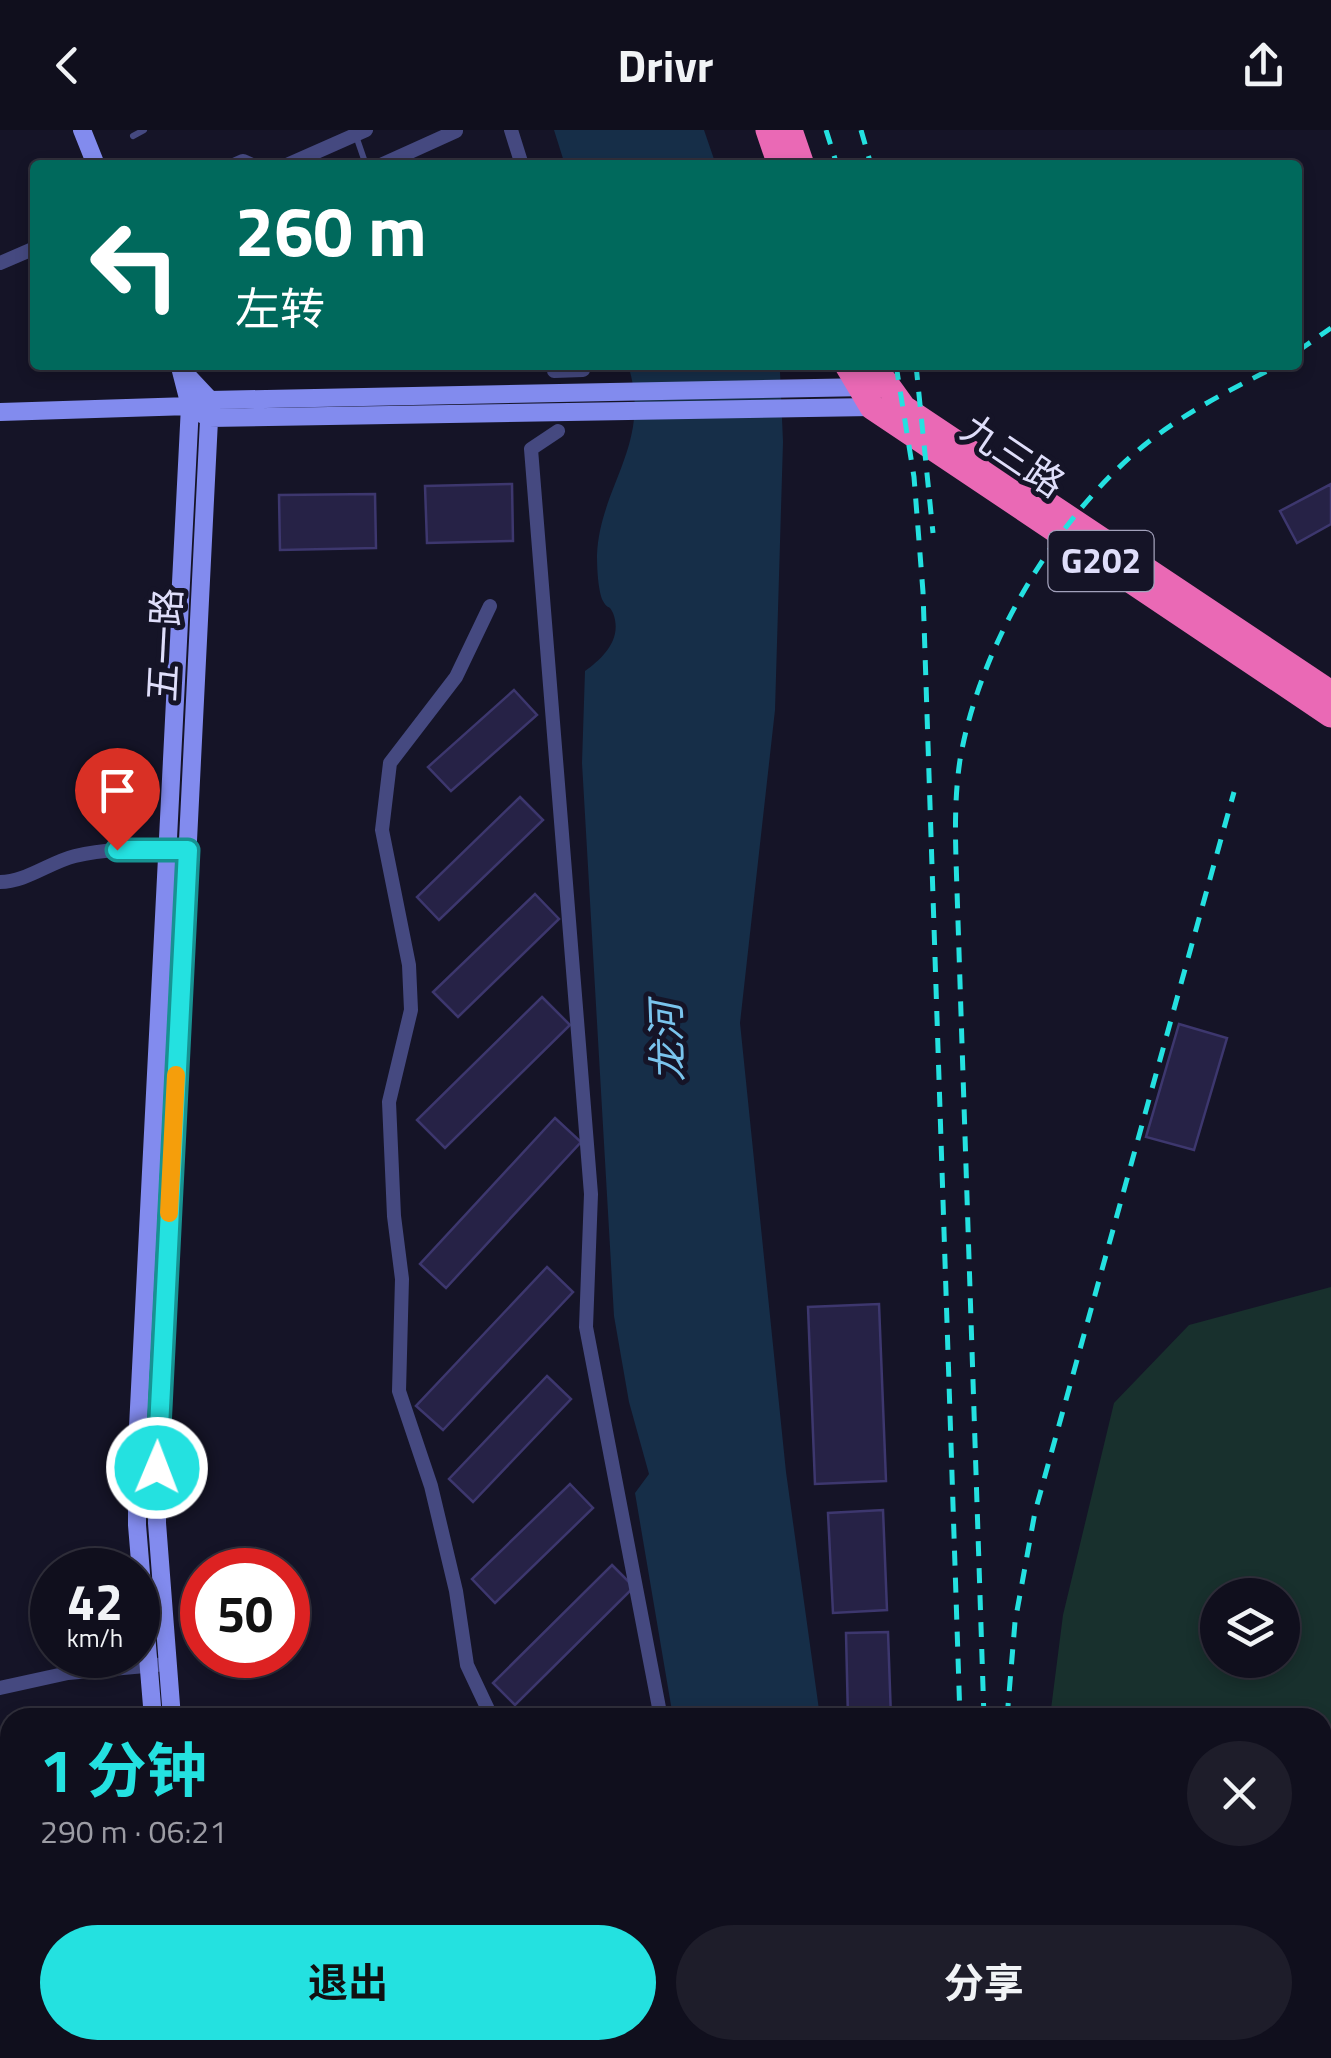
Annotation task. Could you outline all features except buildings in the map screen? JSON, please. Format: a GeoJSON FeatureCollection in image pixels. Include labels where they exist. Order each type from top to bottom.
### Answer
{"type":"FeatureCollection","features":[{"type":"Feature","properties":{"kind":"highway"},"geometry":{"type":"LineString","coordinates":[[768,130],[778,160]]}},
{"type":"Feature","properties":{"kind":"highway"},"geometry":{"type":"LineString","coordinates":[[790,130],[800,160]]}},
{"type":"Feature","properties":{"kind":"highway","name":"九三路"},"geometry":{"type":"LineString","coordinates":[[867,382],[1331,693]]}},
{"type":"Feature","properties":{"kind":"highway","name":"九三路"},"geometry":{"type":"LineString","coordinates":[[867,382],[1331,715]]}},
{"type":"Feature","properties":{"kind":"main road"},"geometry":{"type":"LineString","coordinates":[[82,130],[94,160]]}},
{"type":"Feature","properties":{"kind":"main road","name":"五一路"},"geometry":{"type":"LineString","coordinates":[[139,1548],[136,1447],[190,406],[180,370]]}},
{"type":"Feature","properties":{"kind":"main road","name":"五一路"},"geometry":{"type":"LineString","coordinates":[[171,1708],[157,1523],[158,1440],[210,409],[182,370]]}},
{"type":"Feature","properties":{"kind":"main road"},"geometry":{"type":"LineString","coordinates":[[0,412],[790,398],[867,382]]}},
{"type":"Feature","properties":{"kind":"main road","name":"五一路"},"geometry":{"type":"LineString","coordinates":[[149,1678],[152,1708]]}},
{"type":"Feature","properties":{"kind":"street"},"geometry":{"type":"LineString","coordinates":[[511,130],[520,160]]}},
{"type":"Feature","properties":{"kind":"street"},"geometry":{"type":"LineString","coordinates":[[393,160],[456,131]]}},
{"type":"Feature","properties":{"kind":"street"},"geometry":{"type":"LineString","coordinates":[[298,160],[358,132]]}},
{"type":"Feature","properties":{"kind":"street"},"geometry":{"type":"LineString","coordinates":[[0,263],[30,250]]}},
{"type":"Feature","properties":{"kind":"street"},"geometry":{"type":"LineString","coordinates":[[554,371],[583,370]]}},
{"type":"Feature","properties":{"kind":"street"},"geometry":{"type":"LineString","coordinates":[[558,431],[531,449],[591,1194],[586,1326],[659,1708]]}},
{"type":"Feature","properties":{"kind":"street"},"geometry":{"type":"LineString","coordinates":[[487,1708],[467,1665],[456,1591],[431,1486],[399,1391],[402,1279],[394,1216],[388,1102],[411,1010],[409,965],[382,830],[390,763],[456,677],[490,606]]}},
{"type":"Feature","properties":{"kind":"street"},"geometry":{"type":"LineString","coordinates":[[0,882],[16,880],[76,856],[188,850]]}},
{"type":"Feature","properties":{"kind":"street"},"geometry":{"type":"LineString","coordinates":[[160,1664],[168,1664]]}},
{"type":"Feature","properties":{"kind":"street"},"geometry":{"type":"LineString","coordinates":[[0,1688],[45,1678]]}},
{"type":"Feature","properties":{"kind":"lane"},"geometry":{"type":"LineString","coordinates":[[133,136],[144,130]]}},
{"type":"Feature","properties":{"kind":"lane"},"geometry":{"type":"LineString","coordinates":[[358,132],[365,160]]}},
{"type":"Feature","properties":{"kind":"green space"},"geometry":{"type":"Polygon","coordinates":[[[1331,1287],[1331,1708],[1051,1708],[1063,1615],[1114,1403],[1189,1325],[1331,1287]]]}},
{"type":"Feature","properties":{"kind":"water"},"geometry":{"type":"Polygon","coordinates":[[[554,130],[704,130],[714,160],[563,160],[554,130]]]}},
{"type":"Feature","properties":{"kind":"water","name":"龙河"},"geometry":{"type":"Polygon","coordinates":[[[629,370],[780,372],[783,442],[775,710],[740,1023],[786,1472],[819,1708],[671,1708],[635,1493],[649,1474],[629,1402],[614,1316],[582,763],[585,671],[604,654],[615,631],[613,613],[600,591],[600,530],[630,441],[634,393],[629,370]]]}},
{"type":"Feature","properties":{"kind":"railway"},"geometry":{"type":"LineString","coordinates":[[826,130],[835,160]]}},
{"type":"Feature","properties":{"kind":"railway"},"geometry":{"type":"LineString","coordinates":[[861,130],[870,160]]}},
{"type":"Feature","properties":{"kind":"railway"},"geometry":{"type":"LineString","coordinates":[[1302,348],[1331,328]]}},
{"type":"Feature","properties":{"kind":"railway"},"geometry":{"type":"LineString","coordinates":[[897,370],[914,477],[923,592],[960,1708]]}},
{"type":"Feature","properties":{"kind":"railway"},"geometry":{"type":"LineString","coordinates":[[917,370],[933,533]]}},
{"type":"Feature","properties":{"kind":"railway"},"geometry":{"type":"LineString","coordinates":[[984,1708],[956,848],[960,760],[970,717],[1004,629],[1053,545],[1082,507],[1114,472],[1162,431],[1270,370]]}},
{"type":"Feature","properties":{"kind":"railway"},"geometry":{"type":"LineString","coordinates":[[1008,1708],[1015,1622],[1035,1512],[1234,792]]}},
{"type":"Feature","properties":{"kind":"slow traffic"},"geometry":{"type":"LineString","coordinates":[[169,1213],[176,1075]]}},
{"type":"Feature","properties":{"kind":"route"},"geometry":{"type":"LineString","coordinates":[[117,850],[188,850],[157,1468]]}}]}
